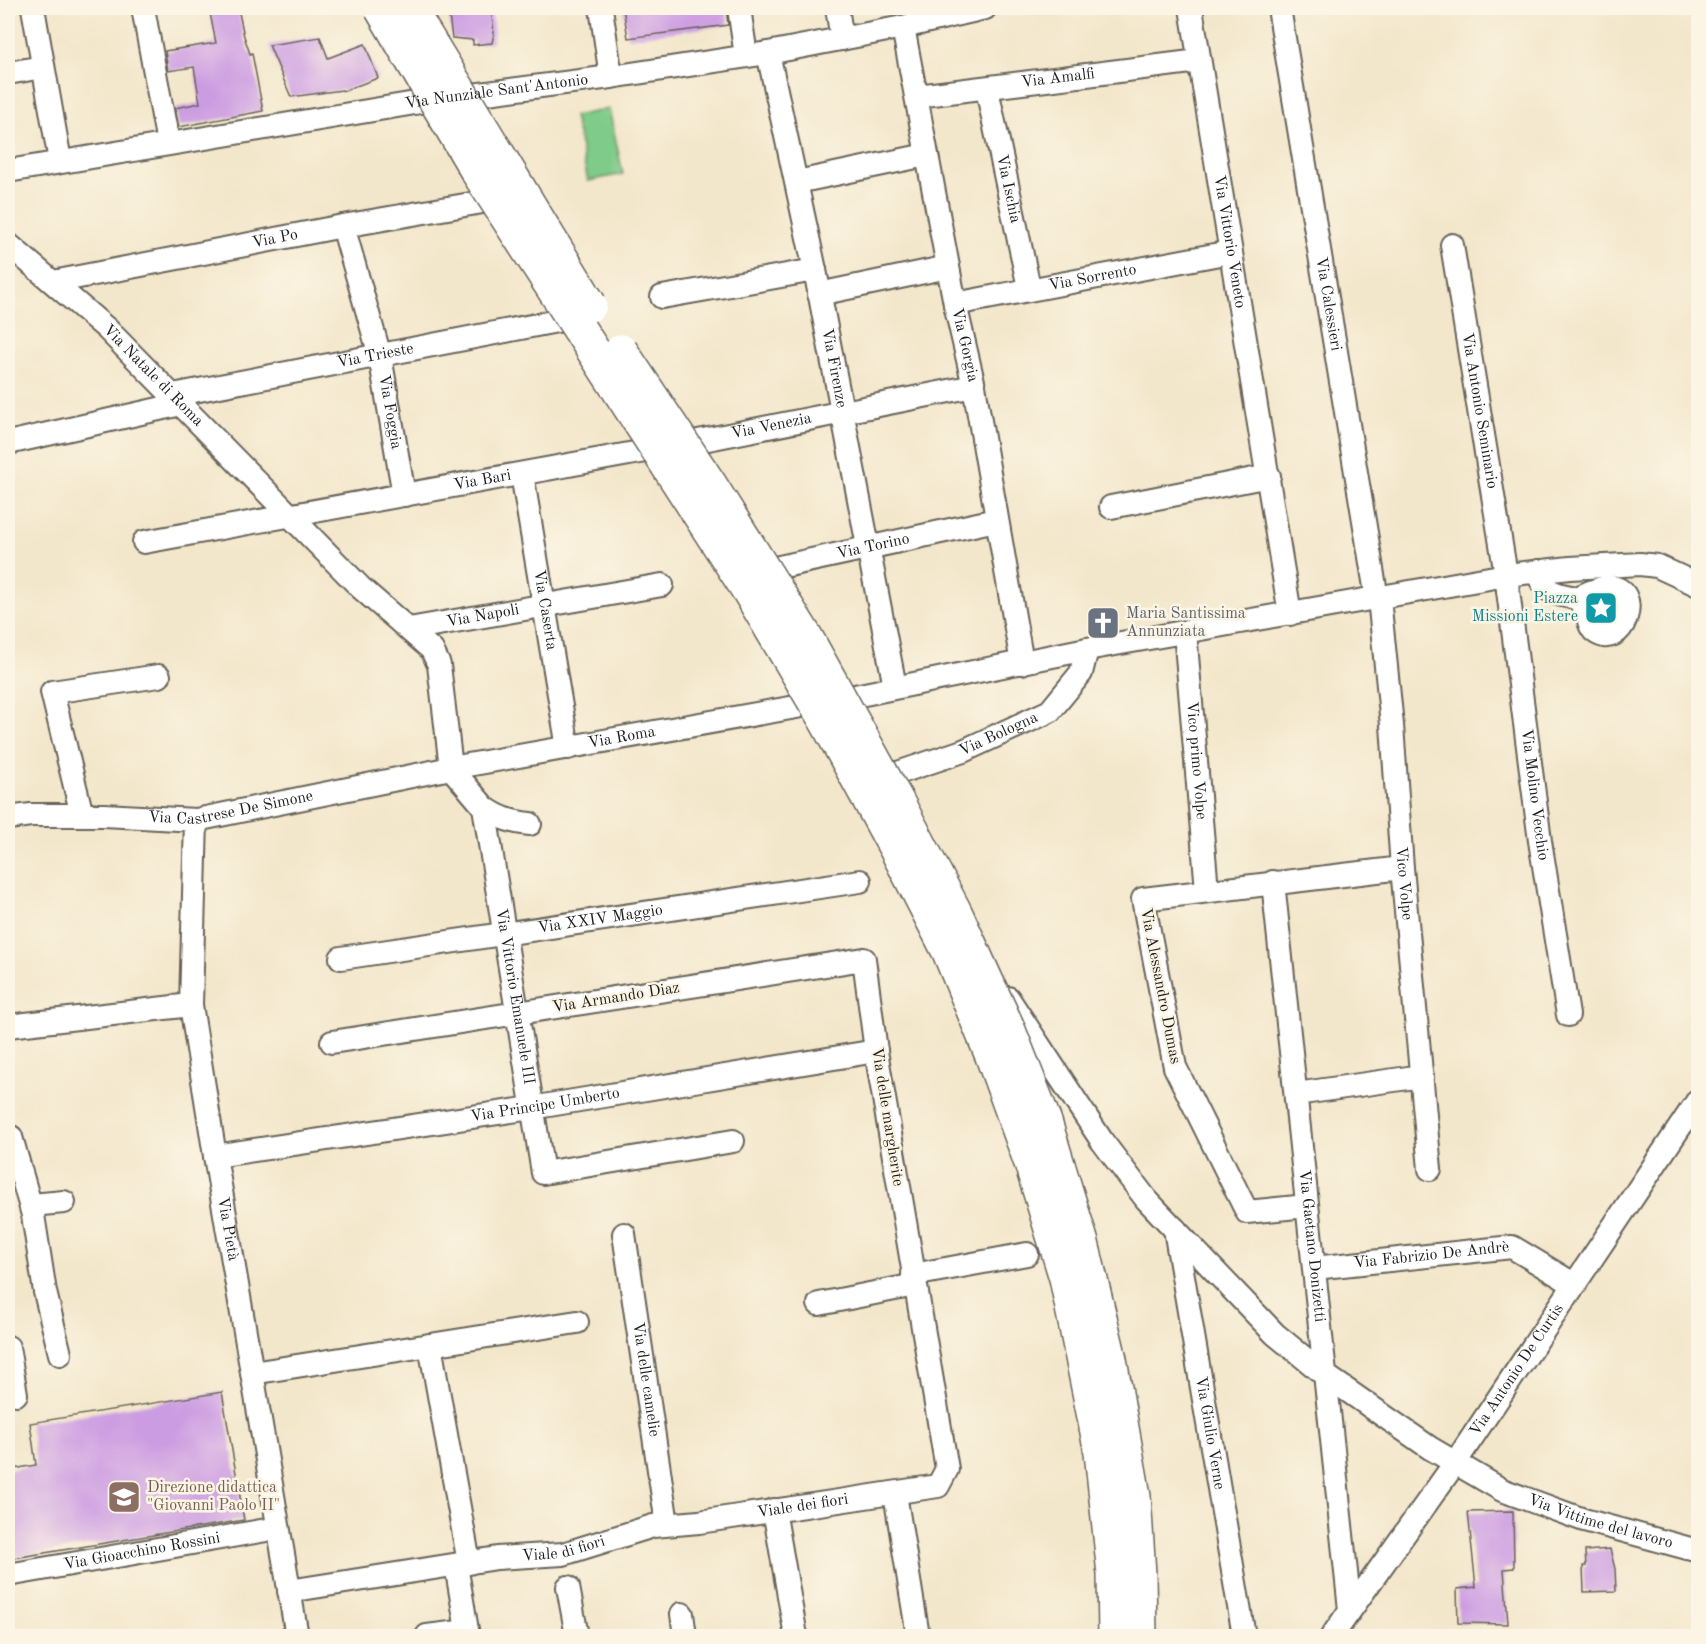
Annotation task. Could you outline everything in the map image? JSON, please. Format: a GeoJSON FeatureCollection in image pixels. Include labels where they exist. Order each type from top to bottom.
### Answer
{"type":"FeatureCollection","features":[{"type":"Feature","properties":{"kind":"highway"},"geometry":{"type":"LineString","coordinates":[[379,8],[477,171],[750,593],[831,730],[949,952],[992,1056],[1032,1163],[1066,1278],[1101,1452],[1114,1574],[1115,1636]]}},
{"type":"Feature","properties":{"kind":"highway"},"geometry":{"type":"LineString","coordinates":[[409,8],[590,304],[711,486],[806,637],[897,801],[956,914],[1003,1018],[1048,1133],[1082,1243],[1110,1359],[1134,1496],[1140,1636]]}},
{"type":"Feature","properties":{"kind":"street"},"geometry":{"type":"LineString","coordinates":[[33,8],[60,161]]}},
{"type":"Feature","properties":{"kind":"street"},"geometry":{"type":"LineString","coordinates":[[143,8],[168,143]]}},
{"type":"Feature","properties":{"kind":"street","name":"Via Vittime del lavoro"},"geometry":{"type":"LineString","coordinates":[[379,8],[433,100],[578,317],[673,446],[830,701],[1020,1018],[1095,1131],[1146,1199],[1275,1334],[1325,1375],[1412,1436],[1502,1490],[1584,1520],[1698,1551]]}},
{"type":"Feature","properties":{"kind":"street"},"geometry":{"type":"LineString","coordinates":[[602,8],[611,77]]}},
{"type":"Feature","properties":{"kind":"street","name":"Via Firenze"},"geometry":{"type":"LineString","coordinates":[[740,8],[757,54],[797,182],[895,687]]}},
{"type":"Feature","properties":{"kind":"street"},"geometry":{"type":"LineString","coordinates":[[837,8],[842,39]]}},
{"type":"Feature","properties":{"kind":"street","name":"Via Nunziale Sant'Antonio"},"geometry":{"type":"LineString","coordinates":[[8,171],[433,100],[611,77],[757,54],[842,39],[907,20],[985,8]]}},
{"type":"Feature","properties":{"kind":"street","name":"Via Vittorio Veneto"},"geometry":{"type":"LineString","coordinates":[[1191,8],[1290,614]]}},
{"type":"Feature","properties":{"kind":"street","name":"Via Calessieri"},"geometry":{"type":"LineString","coordinates":[[1279,8],[1377,599]]}},
{"type":"Feature","properties":{"kind":"street","name":"Via Gorgia"},"geometry":{"type":"LineString","coordinates":[[907,20],[926,155],[974,386],[1022,663]]}},
{"type":"Feature","properties":{"kind":"street","name":"Via Amalfi"},"geometry":{"type":"LineString","coordinates":[[916,96],[1199,61]]}},
{"type":"Feature","properties":{"kind":"street"},"geometry":{"type":"LineString","coordinates":[[8,73],[43,67]]}},
{"type":"Feature","properties":{"kind":"street","name":"Via Ischia"},"geometry":{"type":"LineString","coordinates":[[987,89],[1029,288]]}},
{"type":"Feature","properties":{"kind":"street"},"geometry":{"type":"LineString","coordinates":[[797,182],[926,155]]}},
{"type":"Feature","properties":{"kind":"street","name":"Via Po"},"geometry":{"type":"LineString","coordinates":[[53,282],[344,226],[500,199]]}},
{"type":"Feature","properties":{"kind":"street","name":"Via Foggia"},"geometry":{"type":"LineString","coordinates":[[344,226],[380,356],[404,495]]}},
{"type":"Feature","properties":{"kind":"street","name":"Via Natale di Roma"},"geometry":{"type":"LineString","coordinates":[[8,244],[107,329],[361,588],[410,629],[432,651],[439,665],[451,768]]}},
{"type":"Feature","properties":{"kind":"street","name":"Via Antonio Seminario"},"geometry":{"type":"LineString","coordinates":[[1452,245],[1506,575]]}},
{"type":"Feature","properties":{"kind":"street","name":"Via Sorrento"},"geometry":{"type":"LineString","coordinates":[[956,304],[1029,288],[1230,252]]}},
{"type":"Feature","properties":{"kind":"street"},"geometry":{"type":"LineString","coordinates":[[819,294],[948,267]]}},
{"type":"Feature","properties":{"kind":"street"},"geometry":{"type":"LineString","coordinates":[[662,297],[815,270]]}},
{"type":"Feature","properties":{"kind":"street","name":"Via Trieste"},"geometry":{"type":"LineString","coordinates":[[8,443],[177,399],[578,317]]}},
{"type":"Feature","properties":{"kind":"street","name":"Via Venezia"},"geometry":{"type":"LineString","coordinates":[[673,446],[974,386]]}},
{"type":"Feature","properties":{"kind":"street","name":"Via Bari"},"geometry":{"type":"LineString","coordinates":[[292,516],[673,446]]}},
{"type":"Feature","properties":{"kind":"street","name":"Via Caserta"},"geometry":{"type":"LineString","coordinates":[[522,474],[568,747]]}},
{"type":"Feature","properties":{"kind":"street"},"geometry":{"type":"LineString","coordinates":[[1111,507],[1269,476]]}},
{"type":"Feature","properties":{"kind":"street"},"geometry":{"type":"LineString","coordinates":[[144,542],[292,516]]}},
{"type":"Feature","properties":{"kind":"street","name":"Via Torino"},"geometry":{"type":"LineString","coordinates":[[752,573],[996,520]]}},
{"type":"Feature","properties":{"kind":"street","name":"Via Roma"},"geometry":{"type":"LineString","coordinates":[[451,768],[830,701],[1087,649],[1506,575],[1640,564],[1657,566],[1698,585]]}},
{"type":"Feature","properties":{"kind":"street"},"geometry":{"type":"LineString","coordinates":[[1539,572],[1540,582],[1545,588],[1559,596],[1577,598]]}},
{"type":"Feature","properties":{"kind":"street","name":"Via Molino Vecchio"},"geometry":{"type":"LineString","coordinates":[[1506,575],[1540,841],[1568,1015]]}},
{"type":"Feature","properties":{"kind":"street","name":"Via Napoli"},"geometry":{"type":"LineString","coordinates":[[410,629],[662,585]]}},
{"type":"Feature","properties":{"kind":"street","name":"Vico Volpe"},"geometry":{"type":"LineString","coordinates":[[1377,599],[1380,608],[1392,725],[1402,868],[1430,1169]]}},
{"type":"Feature","properties":{"kind":"street","name":"Vico primo Volpe"},"geometry":{"type":"LineString","coordinates":[[1185,632],[1207,890]]}},
{"type":"Feature","properties":{"kind":"street","name":"Via Bologna"},"geometry":{"type":"LineString","coordinates":[[877,780],[963,751],[1050,711],[1081,673],[1087,649]]}},
{"type":"Feature","properties":{"kind":"street"},"geometry":{"type":"LineString","coordinates":[[82,815],[52,692],[159,676]]}},
{"type":"Feature","properties":{"kind":"street"},"geometry":{"type":"LineString","coordinates":[[451,768],[484,807],[496,816],[530,824]]}},
{"type":"Feature","properties":{"kind":"street","name":"Via Castrese De Simone"},"geometry":{"type":"LineString","coordinates":[[8,818],[82,815],[196,820],[451,768]]}},
{"type":"Feature","properties":{"kind":"street","name":"Via Vittorio Emanuele III"},"geometry":{"type":"LineString","coordinates":[[484,807],[543,1173],[733,1141]]}},
{"type":"Feature","properties":{"kind":"street","name":"Via Pietà"},"geometry":{"type":"LineString","coordinates":[[196,820],[191,1005],[297,1636]]}},
{"type":"Feature","properties":{"kind":"street"},"geometry":{"type":"LineString","coordinates":[[1207,890],[1402,868]]}},
{"type":"Feature","properties":{"kind":"street","name":"Via XXIV Maggio"},"geometry":{"type":"LineString","coordinates":[[340,958],[860,880]]}},
{"type":"Feature","properties":{"kind":"street","name":"Via Gaetano Donizetti"},"geometry":{"type":"LineString","coordinates":[[1273,882],[1350,1610]]}},
{"type":"Feature","properties":{"kind":"street","name":"Via Alessandro Dumas"},"geometry":{"type":"LineString","coordinates":[[1207,890],[1143,899],[1175,1067],[1246,1212],[1308,1206]]}},
{"type":"Feature","properties":{"kind":"street","name":"Via Armando Diaz"},"geometry":{"type":"LineString","coordinates":[[332,1042],[864,959]]}},
{"type":"Feature","properties":{"kind":"street","name":"Via delle margherite"},"geometry":{"type":"LineString","coordinates":[[864,959],[876,1051],[947,1469],[938,1486]]}},
{"type":"Feature","properties":{"kind":"street"},"geometry":{"type":"LineString","coordinates":[[8,1026],[191,1005]]}},
{"type":"Feature","properties":{"kind":"street","name":"Via Principe Umberto"},"geometry":{"type":"LineString","coordinates":[[215,1156],[531,1108],[876,1051]]}},
{"type":"Feature","properties":{"kind":"street"},"geometry":{"type":"LineString","coordinates":[[1296,1094],[1422,1076]]}},
{"type":"Feature","properties":{"kind":"street","name":"Via Antonio De Curtis"},"geometry":{"type":"LineString","coordinates":[[1332,1636],[1455,1463],[1698,1100]]}},
{"type":"Feature","properties":{"kind":"street"},"geometry":{"type":"LineString","coordinates":[[8,1138],[11,1137],[31,1205],[45,1292],[60,1354]]}},
{"type":"Feature","properties":{"kind":"street"},"geometry":{"type":"LineString","coordinates":[[31,1205],[64,1202]]}},
{"type":"Feature","properties":{"kind":"street","name":"Via Giulio Verne"},"geometry":{"type":"LineString","coordinates":[[1174,1229],[1244,1636]]}},
{"type":"Feature","properties":{"kind":"street","name":"Via delle camelie"},"geometry":{"type":"LineString","coordinates":[[624,1234],[667,1524]]}},
{"type":"Feature","properties":{"kind":"street","name":"Via Fabrizio De Andrè"},"geometry":{"type":"LineString","coordinates":[[1314,1268],[1512,1247],[1575,1285]]}},
{"type":"Feature","properties":{"kind":"street"},"geometry":{"type":"LineString","coordinates":[[819,1304],[1027,1254]]}},
{"type":"Feature","properties":{"kind":"street"},"geometry":{"type":"LineString","coordinates":[[252,1373],[578,1322]]}},
{"type":"Feature","properties":{"kind":"street"},"geometry":{"type":"LineString","coordinates":[[427,1636],[468,1634],[462,1564],[430,1345]]}},
{"type":"Feature","properties":{"kind":"street"},"geometry":{"type":"LineString","coordinates":[[8,1347],[16,1394]]}},
{"type":"Feature","properties":{"kind":"street","name":"Viale dei fiori"},"geometry":{"type":"LineString","coordinates":[[667,1524],[699,1522],[938,1486]]}},
{"type":"Feature","properties":{"kind":"street"},"geometry":{"type":"LineString","coordinates":[[896,1500],[918,1636]]}},
{"type":"Feature","properties":{"kind":"street"},"geometry":{"type":"LineString","coordinates":[[774,1510],[796,1636]]}},
{"type":"Feature","properties":{"kind":"street","name":"Viale di fiori"},"geometry":{"type":"LineString","coordinates":[[462,1564],[497,1558],[562,1554],[653,1526],[667,1524]]}},
{"type":"Feature","properties":{"kind":"street","name":"Via Gioacchino Rossini"},"geometry":{"type":"LineString","coordinates":[[8,1575],[278,1528]]}},
{"type":"Feature","properties":{"kind":"street"},"geometry":{"type":"LineString","coordinates":[[289,1591],[462,1564]]}},
{"type":"Feature","properties":{"kind":"street"},"geometry":{"type":"LineString","coordinates":[[568,1587],[577,1636]]}},
{"type":"Feature","properties":{"kind":"street"},"geometry":{"type":"LineString","coordinates":[[682,1614],[685,1636]]}},
{"type":"Feature","properties":{"kind":"green space"},"geometry":{"type":"Polygon","coordinates":[[[609,109],[623,174],[588,181],[574,116],[609,109]]]}},
{"type":"Feature","properties":{"kind":"building"},"geometry":{"type":"Polygon","coordinates":[[[209,8],[238,8],[244,36],[250,54],[252,53],[263,111],[179,127],[175,108],[200,103],[194,67],[168,71],[165,51],[216,43],[209,8]]]}},
{"type":"Feature","properties":{"kind":"building"},"geometry":{"type":"Polygon","coordinates":[[[448,8],[491,8],[494,33],[492,43],[473,45],[473,40],[452,38],[448,8]]]}},
{"type":"Feature","properties":{"kind":"building"},"geometry":{"type":"Polygon","coordinates":[[[623,8],[726,8],[728,25],[628,38],[623,8]]]}},
{"type":"Feature","properties":{"kind":"building"},"geometry":{"type":"Polygon","coordinates":[[[320,37],[328,58],[365,44],[378,78],[343,91],[291,97],[269,45],[320,37]]]}},
{"type":"Feature","properties":{"kind":"building","name":"Direzione didattica \"Giovanni Paolo II\""},"geometry":{"type":"Polygon","coordinates":[[[222,1392],[244,1520],[8,1559],[8,1470],[36,1465],[30,1423],[222,1392]]]}},
{"type":"Feature","properties":{"kind":"building"},"geometry":{"type":"Polygon","coordinates":[[[1513,1511],[1514,1568],[1504,1569],[1508,1624],[1458,1623],[1457,1589],[1476,1587],[1468,1512],[1513,1511]]]}},
{"type":"Feature","properties":{"kind":"building"},"geometry":{"type":"Polygon","coordinates":[[[1610,1549],[1615,1569],[1616,1591],[1584,1592],[1585,1551],[1610,1549]]]}},
{"type":"Feature","properties":{"kind":"place","name":"Piazza Missioni Estere"},"geometry":{"type":"Point","coordinates":[1601,608]}},
{"type":"Feature","properties":{"kind":"place","name":"Maria Santissima Annunziata"},"geometry":{"type":"Point","coordinates":[1103,623]}},
{"type":"Feature","properties":{"kind":"place","name":"Direzione didattica \"Giovanni Paolo II\""},"geometry":{"type":"Point","coordinates":[124,1497]}}]}
